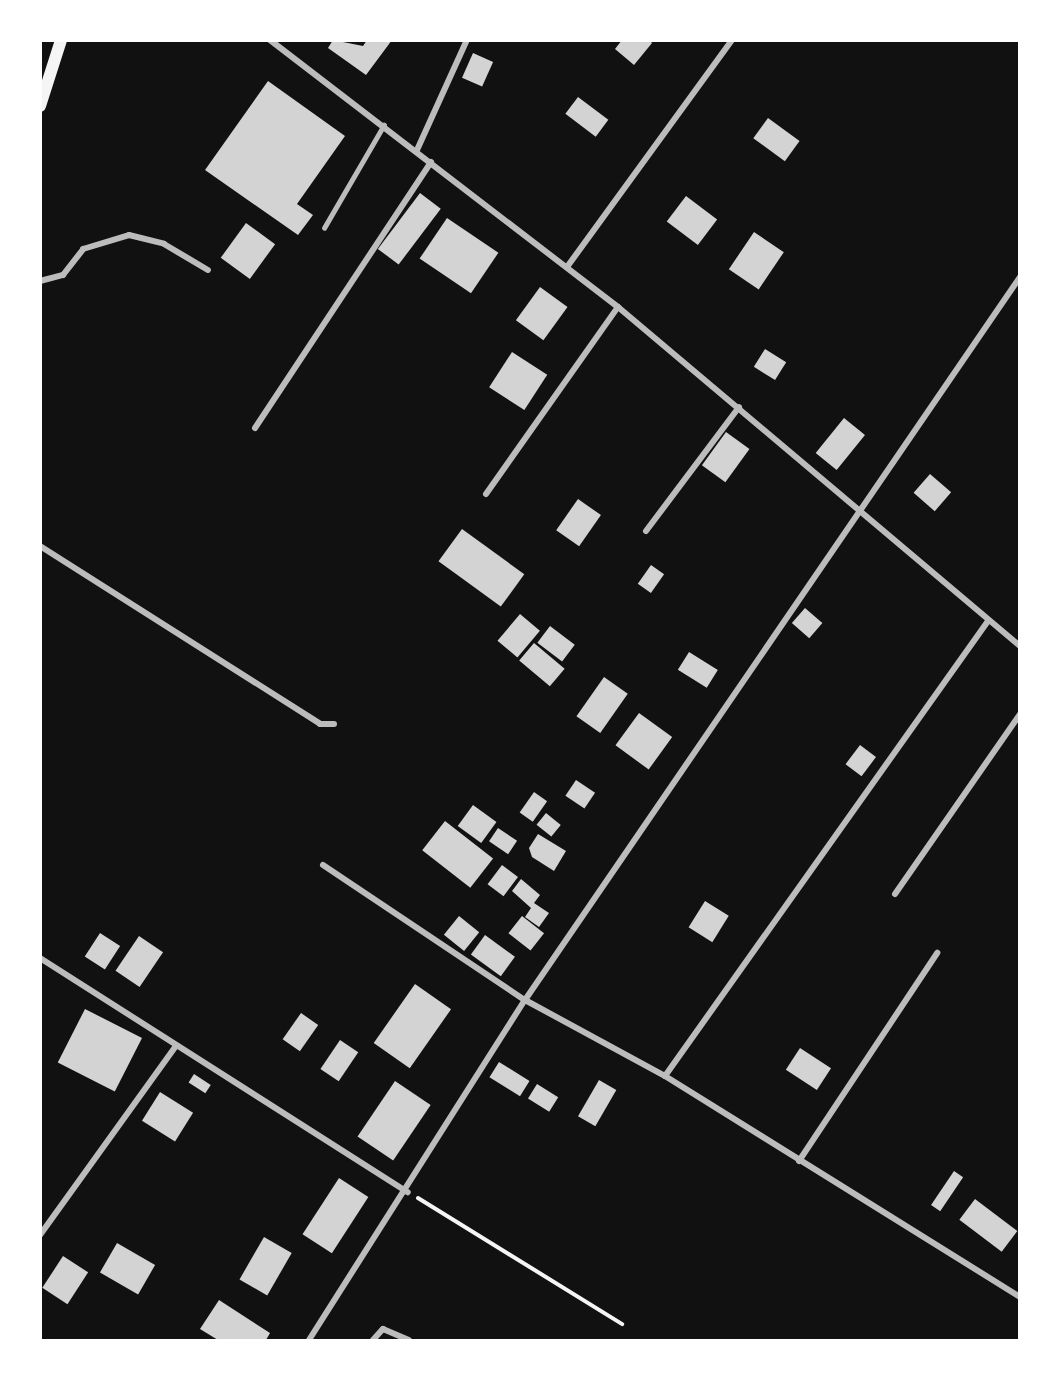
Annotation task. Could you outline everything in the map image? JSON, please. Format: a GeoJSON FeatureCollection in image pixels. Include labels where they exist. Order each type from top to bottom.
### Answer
{"type":"FeatureCollection","features":[{"type":"Feature","properties":{"kind":"main road"},"geometry":{"type":"LineString","coordinates":[[40,106],[61,40]]}},
{"type":"Feature","properties":{"kind":"street"},"geometry":{"type":"LineString","coordinates":[[270,40],[417,150],[618,307],[859,507],[988,621],[1020,646]]}},
{"type":"Feature","properties":{"kind":"street"},"geometry":{"type":"LineString","coordinates":[[417,150],[467,40]]}},
{"type":"Feature","properties":{"kind":"street"},"geometry":{"type":"LineString","coordinates":[[567,267],[732,40]]}},
{"type":"Feature","properties":{"kind":"street"},"geometry":{"type":"LineString","coordinates":[[255,428],[431,162]]}},
{"type":"Feature","properties":{"kind":"street"},"geometry":{"type":"LineString","coordinates":[[40,281],[63,275],[83,249],[129,235],[164,244],[208,270]]}},
{"type":"Feature","properties":{"kind":"street"},"geometry":{"type":"LineString","coordinates":[[309,1341],[408,1192],[525,1000],[859,507],[1020,277]]}},
{"type":"Feature","properties":{"kind":"street"},"geometry":{"type":"LineString","coordinates":[[486,494],[618,307]]}},
{"type":"Feature","properties":{"kind":"street"},"geometry":{"type":"LineString","coordinates":[[646,531],[739,407]]}},
{"type":"Feature","properties":{"kind":"street"},"geometry":{"type":"LineString","coordinates":[[40,546],[320,724],[334,724]]}},
{"type":"Feature","properties":{"kind":"street"},"geometry":{"type":"LineString","coordinates":[[665,1076],[988,621]]}},
{"type":"Feature","properties":{"kind":"street"},"geometry":{"type":"LineString","coordinates":[[895,894],[1020,714]]}},
{"type":"Feature","properties":{"kind":"street"},"geometry":{"type":"LineString","coordinates":[[323,865],[525,1000],[665,1076],[1020,1297]]}},
{"type":"Feature","properties":{"kind":"street"},"geometry":{"type":"LineString","coordinates":[[800,1161],[937,953]]}},
{"type":"Feature","properties":{"kind":"street"},"geometry":{"type":"LineString","coordinates":[[40,958],[175,1047],[408,1192]]}},
{"type":"Feature","properties":{"kind":"street"},"geometry":{"type":"LineString","coordinates":[[40,1235],[175,1047]]}},
{"type":"Feature","properties":{"kind":"street"},"geometry":{"type":"LineString","coordinates":[[373,1341],[388,1329],[409,1341]]}},
{"type":"Feature","properties":{"kind":"lane"},"geometry":{"type":"LineString","coordinates":[[324,228],[384,125]]}},
{"type":"Feature","properties":{"kind":"path"},"geometry":{"type":"LineString","coordinates":[[408,1192],[622,1324]]}},
{"type":"Feature","properties":{"kind":"building"},"geometry":{"type":"Polygon","coordinates":[[[333,40],[363,46],[367,40],[392,40],[366,75],[328,48],[333,40]]]}},
{"type":"Feature","properties":{"kind":"building"},"geometry":{"type":"Polygon","coordinates":[[[622,40],[649,40],[652,43],[634,65],[615,49],[622,40]]]}},
{"type":"Feature","properties":{"kind":"building"},"geometry":{"type":"Polygon","coordinates":[[[473,53],[493,62],[482,87],[462,78],[473,53]]]}},
{"type":"Feature","properties":{"kind":"building"},"geometry":{"type":"Polygon","coordinates":[[[268,81],[345,136],[297,204],[313,215],[298,235],[205,170],[268,81]]]}},
{"type":"Feature","properties":{"kind":"building"},"geometry":{"type":"Polygon","coordinates":[[[578,97],[608,120],[596,137],[565,114],[578,97]]]}},
{"type":"Feature","properties":{"kind":"building"},"geometry":{"type":"Polygon","coordinates":[[[768,118],[800,141],[785,161],[753,138],[768,118]]]}},
{"type":"Feature","properties":{"kind":"building"},"geometry":{"type":"Polygon","coordinates":[[[420,193],[441,209],[399,265],[378,249],[420,193]]]}},
{"type":"Feature","properties":{"kind":"building"},"geometry":{"type":"Polygon","coordinates":[[[686,196],[717,219],[698,245],[667,222],[686,196]]]}},
{"type":"Feature","properties":{"kind":"building"},"geometry":{"type":"Polygon","coordinates":[[[447,218],[498,253],[471,293],[420,259],[447,218]]]}},
{"type":"Feature","properties":{"kind":"building"},"geometry":{"type":"Polygon","coordinates":[[[246,223],[275,244],[250,279],[221,258],[246,223]]]}},
{"type":"Feature","properties":{"kind":"building"},"geometry":{"type":"Polygon","coordinates":[[[754,232],[784,252],[759,289],[729,269],[754,232]]]}},
{"type":"Feature","properties":{"kind":"building"},"geometry":{"type":"Polygon","coordinates":[[[540,287],[568,307],[543,340],[516,320],[540,287]]]}},
{"type":"Feature","properties":{"kind":"building"},"geometry":{"type":"Polygon","coordinates":[[[765,349],[786,362],[775,380],[754,367],[765,349]]]}},
{"type":"Feature","properties":{"kind":"building"},"geometry":{"type":"Polygon","coordinates":[[[512,352],[547,375],[524,410],[489,387],[512,352]]]}},
{"type":"Feature","properties":{"kind":"building"},"geometry":{"type":"Polygon","coordinates":[[[844,418],[865,435],[837,470],[816,453],[844,418]]]}},
{"type":"Feature","properties":{"kind":"building"},"geometry":{"type":"Polygon","coordinates":[[[726,432],[749,449],[725,482],[702,465],[726,432]]]}},
{"type":"Feature","properties":{"kind":"building"},"geometry":{"type":"Polygon","coordinates":[[[930,474],[951,492],[935,511],[914,493],[930,474]]]}},
{"type":"Feature","properties":{"kind":"building"},"geometry":{"type":"Polygon","coordinates":[[[578,499],[601,515],[579,546],[556,530],[578,499]]]}},
{"type":"Feature","properties":{"kind":"building"},"geometry":{"type":"Polygon","coordinates":[[[462,529],[524,574],[501,607],[438,561],[462,529]]]}},
{"type":"Feature","properties":{"kind":"building"},"geometry":{"type":"Polygon","coordinates":[[[651,565],[664,574],[651,593],[638,584],[651,565]]]}},
{"type":"Feature","properties":{"kind":"building"},"geometry":{"type":"Polygon","coordinates":[[[805,608],[822,623],[809,638],[792,623],[805,608]]]}},
{"type":"Feature","properties":{"kind":"building"},"geometry":{"type":"Polygon","coordinates":[[[520,614],[540,631],[517,658],[498,641],[520,614]]]}},
{"type":"Feature","properties":{"kind":"building"},"geometry":{"type":"Polygon","coordinates":[[[550,626],[575,645],[562,661],[537,643],[550,626]]]}},
{"type":"Feature","properties":{"kind":"building"},"geometry":{"type":"Polygon","coordinates":[[[534,643],[565,669],[550,686],[519,661],[534,643]]]}},
{"type":"Feature","properties":{"kind":"building"},"geometry":{"type":"Polygon","coordinates":[[[689,652],[718,670],[707,688],[678,670],[689,652]]]}},
{"type":"Feature","properties":{"kind":"building"},"geometry":{"type":"Polygon","coordinates":[[[604,677],[628,694],[600,733],[576,716],[604,677]]]}},
{"type":"Feature","properties":{"kind":"building"},"geometry":{"type":"Polygon","coordinates":[[[639,713],[672,737],[649,769],[615,745],[639,713]]]}},
{"type":"Feature","properties":{"kind":"building"},"geometry":{"type":"Polygon","coordinates":[[[860,745],[876,757],[862,776],[846,764],[860,745]]]}},
{"type":"Feature","properties":{"kind":"building"},"geometry":{"type":"Polygon","coordinates":[[[576,780],[595,793],[584,809],[565,796],[576,780]]]}},
{"type":"Feature","properties":{"kind":"building"},"geometry":{"type":"Polygon","coordinates":[[[534,792],[547,801],[533,822],[520,812],[534,792]]]}},
{"type":"Feature","properties":{"kind":"building"},"geometry":{"type":"Polygon","coordinates":[[[473,805],[496,822],[481,843],[458,826],[473,805]]]}},
{"type":"Feature","properties":{"kind":"building"},"geometry":{"type":"Polygon","coordinates":[[[546,813],[561,825],[551,837],[537,825],[546,813]]]}},
{"type":"Feature","properties":{"kind":"building"},"geometry":{"type":"Polygon","coordinates":[[[445,821],[493,859],[470,888],[422,850],[445,821]]]}},
{"type":"Feature","properties":{"kind":"building"},"geometry":{"type":"Polygon","coordinates":[[[498,828],[517,841],[508,854],[489,841],[498,828]]]}},
{"type":"Feature","properties":{"kind":"building"},"geometry":{"type":"Polygon","coordinates":[[[538,834],[566,851],[554,871],[532,857],[529,848],[538,834]]]}},
{"type":"Feature","properties":{"kind":"building"},"geometry":{"type":"Polygon","coordinates":[[[502,865],[518,877],[504,896],[488,884],[502,865]]]}},
{"type":"Feature","properties":{"kind":"building"},"geometry":{"type":"Polygon","coordinates":[[[521,879],[540,895],[534,903],[549,913],[539,927],[525,917],[531,908],[512,891],[521,879]]]}},
{"type":"Feature","properties":{"kind":"building"},"geometry":{"type":"Polygon","coordinates":[[[705,901],[729,916],[712,942],[689,927],[705,901]]]}},
{"type":"Feature","properties":{"kind":"building"},"geometry":{"type":"Polygon","coordinates":[[[459,916],[479,932],[464,951],[444,935],[459,916]]]}},
{"type":"Feature","properties":{"kind":"building"},"geometry":{"type":"Polygon","coordinates":[[[522,916],[544,933],[531,951],[508,933],[522,916]]]}},
{"type":"Feature","properties":{"kind":"building"},"geometry":{"type":"Polygon","coordinates":[[[100,933],[120,946],[105,970],[85,956],[100,933]]]}},
{"type":"Feature","properties":{"kind":"building"},"geometry":{"type":"Polygon","coordinates":[[[485,935],[515,957],[501,976],[471,954],[485,935]]]}},
{"type":"Feature","properties":{"kind":"building"},"geometry":{"type":"Polygon","coordinates":[[[139,936],[163,952],[140,987],[116,971],[139,936]]]}},
{"type":"Feature","properties":{"kind":"building"},"geometry":{"type":"Polygon","coordinates":[[[415,984],[451,1009],[410,1068],[374,1043],[415,984]]]}},
{"type":"Feature","properties":{"kind":"building"},"geometry":{"type":"Polygon","coordinates":[[[85,1009],[142,1038],[115,1092],[58,1062],[85,1009]]]}},
{"type":"Feature","properties":{"kind":"building"},"geometry":{"type":"Polygon","coordinates":[[[301,1013],[318,1025],[300,1051],[283,1039],[301,1013]]]}},
{"type":"Feature","properties":{"kind":"building"},"geometry":{"type":"Polygon","coordinates":[[[340,1040],[358,1052],[339,1081],[320,1069],[340,1040]]]}},
{"type":"Feature","properties":{"kind":"building"},"geometry":{"type":"Polygon","coordinates":[[[800,1048],[831,1068],[817,1090],[786,1070],[800,1048]]]}},
{"type":"Feature","properties":{"kind":"building"},"geometry":{"type":"Polygon","coordinates":[[[499,1062],[530,1081],[520,1096],[489,1077],[499,1062]]]}},
{"type":"Feature","properties":{"kind":"building"},"geometry":{"type":"Polygon","coordinates":[[[194,1074],[211,1085],[205,1093],[189,1082],[194,1074]]]}},
{"type":"Feature","properties":{"kind":"building"},"geometry":{"type":"Polygon","coordinates":[[[599,1080],[616,1090],[595,1126],[578,1116],[599,1080]]]}},
{"type":"Feature","properties":{"kind":"building"},"geometry":{"type":"Polygon","coordinates":[[[395,1081],[431,1105],[393,1161],[358,1137],[395,1081]]]}},
{"type":"Feature","properties":{"kind":"building"},"geometry":{"type":"Polygon","coordinates":[[[537,1084],[558,1097],[549,1112],[528,1098],[537,1084]]]}},
{"type":"Feature","properties":{"kind":"building"},"geometry":{"type":"Polygon","coordinates":[[[160,1092],[193,1113],[175,1142],[142,1121],[160,1092]]]}},
{"type":"Feature","properties":{"kind":"building"},"geometry":{"type":"Polygon","coordinates":[[[954,1171],[963,1177],[940,1211],[931,1205],[954,1171]]]}},
{"type":"Feature","properties":{"kind":"building"},"geometry":{"type":"Polygon","coordinates":[[[339,1178],[368,1197],[332,1253],[303,1234],[339,1178]]]}},
{"type":"Feature","properties":{"kind":"building"},"geometry":{"type":"Polygon","coordinates":[[[975,1199],[1017,1231],[1002,1252],[959,1220],[975,1199]]]}},
{"type":"Feature","properties":{"kind":"building"},"geometry":{"type":"Polygon","coordinates":[[[264,1237],[292,1253],[267,1295],[240,1279],[264,1237]]]}},
{"type":"Feature","properties":{"kind":"building"},"geometry":{"type":"Polygon","coordinates":[[[117,1243],[155,1265],[138,1294],[100,1272],[117,1243]]]}},
{"type":"Feature","properties":{"kind":"building"},"geometry":{"type":"Polygon","coordinates":[[[63,1256],[88,1272],[67,1304],[42,1288],[63,1256]]]}},
{"type":"Feature","properties":{"kind":"building"},"geometry":{"type":"Polygon","coordinates":[[[219,1300],[270,1333],[266,1340],[218,1340],[200,1329],[219,1300]]]}}]}
